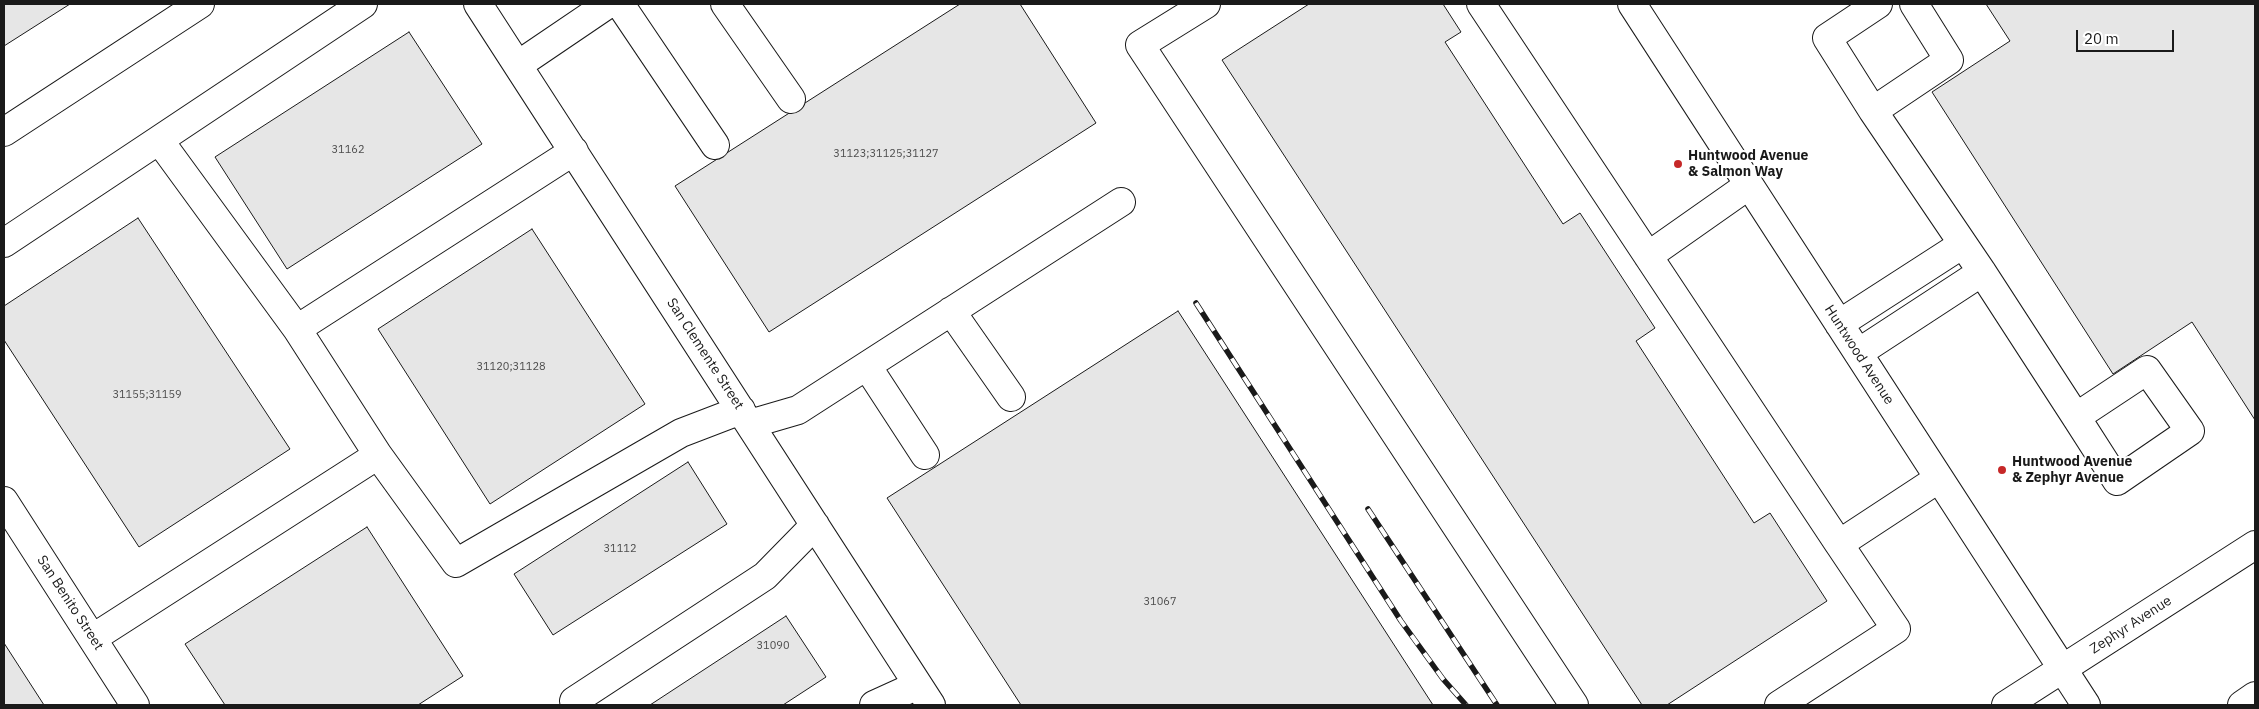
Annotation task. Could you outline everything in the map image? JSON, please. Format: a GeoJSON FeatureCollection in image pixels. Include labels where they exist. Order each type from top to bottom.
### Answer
{"type":"FeatureCollection","features":[{"type":"Feature","properties":{"kind":"street"},"geometry":{"type":"LineString","coordinates":[[4,132],[200,4]]}},
{"type":"Feature","properties":{"kind":"street"},"geometry":{"type":"LineString","coordinates":[[4,243],[363,4]]}},
{"type":"Feature","properties":{"kind":"street","name":"San Clemente Street"},"geometry":{"type":"LineString","coordinates":[[478,4],[925,695]]}},
{"type":"Feature","properties":{"kind":"street"},"geometry":{"type":"LineString","coordinates":[[518,65],[608,4]]}},
{"type":"Feature","properties":{"kind":"street"},"geometry":{"type":"LineString","coordinates":[[620,4],[715,145]]}},
{"type":"Feature","properties":{"kind":"street"},"geometry":{"type":"LineString","coordinates":[[725,4],[791,99]]}},
{"type":"Feature","properties":{"kind":"street"},"geometry":{"type":"LineString","coordinates":[[1206,4],[1140,45],[1574,705]]}},
{"type":"Feature","properties":{"kind":"street"},"geometry":{"type":"LineString","coordinates":[[1481,4],[1896,629],[1779,705]]}},
{"type":"Feature","properties":{"kind":"street"},"geometry":{"type":"LineString","coordinates":[[1878,4],[1827,38],[1873,111],[1982,272],[2076,417]]}},
{"type":"Feature","properties":{"kind":"street"},"geometry":{"type":"LineString","coordinates":[[1873,111],[1949,60],[1914,4]]}},
{"type":"Feature","properties":{"kind":"street","name":"Huntwood Avenue"},"geometry":{"type":"LineString","coordinates":[[1643,8],[1749,185],[2086,705]]}},
{"type":"Feature","properties":{"kind":"street"},"geometry":{"type":"LineString","coordinates":[[159,140],[296,329],[378,455],[456,563],[681,433],[745,417],[798,410],[1121,202]]}},
{"type":"Feature","properties":{"kind":"street"},"geometry":{"type":"LineString","coordinates":[[296,329],[574,151]]}},
{"type":"Feature","properties":{"kind":"street"},"geometry":{"type":"LineString","coordinates":[[1648,256],[1749,185]]}},
{"type":"Feature","properties":{"kind":"street"},"geometry":{"type":"LineString","coordinates":[[1839,324],[1963,244]]}},
{"type":"Feature","properties":{"kind":"street"},"geometry":{"type":"LineString","coordinates":[[1858,353],[1982,272]]}},
{"type":"Feature","properties":{"kind":"street"},"geometry":{"type":"LineString","coordinates":[[952,311],[1011,397]]}},
{"type":"Feature","properties":{"kind":"street"},"geometry":{"type":"LineString","coordinates":[[866,366],[925,456]]}},
{"type":"Feature","properties":{"kind":"street"},"geometry":{"type":"LineString","coordinates":[[92,638],[378,455]]}},
{"type":"Feature","properties":{"kind":"street"},"geometry":{"type":"LineString","coordinates":[[1839,544],[1938,478]]}},
{"type":"Feature","properties":{"kind":"street","name":"San Benito Street"},"geometry":{"type":"LineString","coordinates":[[4,501],[135,705]]}},
{"type":"Feature","properties":{"kind":"street"},"geometry":{"type":"LineString","coordinates":[[574,701],[764,576],[815,525]]}},
{"type":"Feature","properties":{"kind":"street","name":"Zephyr Avenue"},"geometry":{"type":"LineString","coordinates":[[2006,705],[2255,545]]}},
{"type":"Feature","properties":{"kind":"street"},"geometry":{"type":"LineString","coordinates":[[874,705],[925,695]]}},
{"type":"Feature","properties":{"kind":"street"},"geometry":{"type":"LineString","coordinates":[[2242,705],[2255,696]]}},
{"type":"Feature","properties":{"kind":"building"},"geometry":{"type":"Polygon","coordinates":[[[4,4],[70,4],[4,46],[4,4]]]}},
{"type":"Feature","properties":{"kind":"building"},"geometry":{"type":"Polygon","coordinates":[[[960,4],[1020,4],[1096,123],[769,332],[675,186],[960,4]]]}},
{"type":"Feature","properties":{"kind":"building"},"geometry":{"type":"Polygon","coordinates":[[[1309,4],[1443,4],[1461,32],[1445,42],[1563,224],[1580,213],[1655,328],[1636,341],[1754,523],[1770,513],[1827,601],[1667,705],[1642,705],[1222,60],[1309,4]]]}},
{"type":"Feature","properties":{"kind":"building"},"geometry":{"type":"Polygon","coordinates":[[[1986,4],[2255,4],[2255,420],[2192,322],[2113,374],[1932,92],[2010,41],[1986,4]]]}},
{"type":"Feature","properties":{"kind":"building"},"geometry":{"type":"Polygon","coordinates":[[[409,32],[482,144],[287,269],[215,157],[409,32]]]}},
{"type":"Feature","properties":{"kind":"building"},"geometry":{"type":"Polygon","coordinates":[[[138,218],[290,449],[139,547],[4,340],[4,306],[138,218]]]}},
{"type":"Feature","properties":{"kind":"building"},"geometry":{"type":"Polygon","coordinates":[[[532,229],[645,404],[490,504],[378,329],[532,229]]]}},
{"type":"Feature","properties":{"kind":"building"},"geometry":{"type":"Polygon","coordinates":[[[1178,311],[1433,705],[1021,705],[887,498],[1178,311]]]}},
{"type":"Feature","properties":{"kind":"building"},"geometry":{"type":"Polygon","coordinates":[[[688,462],[727,524],[553,635],[514,574],[688,462]]]}},
{"type":"Feature","properties":{"kind":"building"},"geometry":{"type":"Polygon","coordinates":[[[367,527],[463,676],[418,705],[225,705],[185,644],[367,527]]]}},
{"type":"Feature","properties":{"kind":"building"},"geometry":{"type":"Polygon","coordinates":[[[786,616],[826,677],[783,705],[650,705],[786,616]]]}},
{"type":"Feature","properties":{"kind":"building"},"geometry":{"type":"Polygon","coordinates":[[[4,643],[44,705],[4,705],[4,643]]]}},
{"type":"Feature","properties":{"kind":"railway"},"geometry":{"type":"LineString","coordinates":[[1196,303],[1401,621],[1443,679],[1466,705]]}},
{"type":"Feature","properties":{"kind":"railway"},"geometry":{"type":"LineString","coordinates":[[1368,509],[1497,705]]}},
{"type":"Feature","properties":{"kind":"place","name":"Huntwood Avenue & Salmon Way"},"geometry":{"type":"Point","coordinates":[1678,164]}},
{"type":"Feature","properties":{"kind":"place","name":"Huntwood Avenue & Zephyr Avenue"},"geometry":{"type":"Point","coordinates":[2002,470]}}]}
